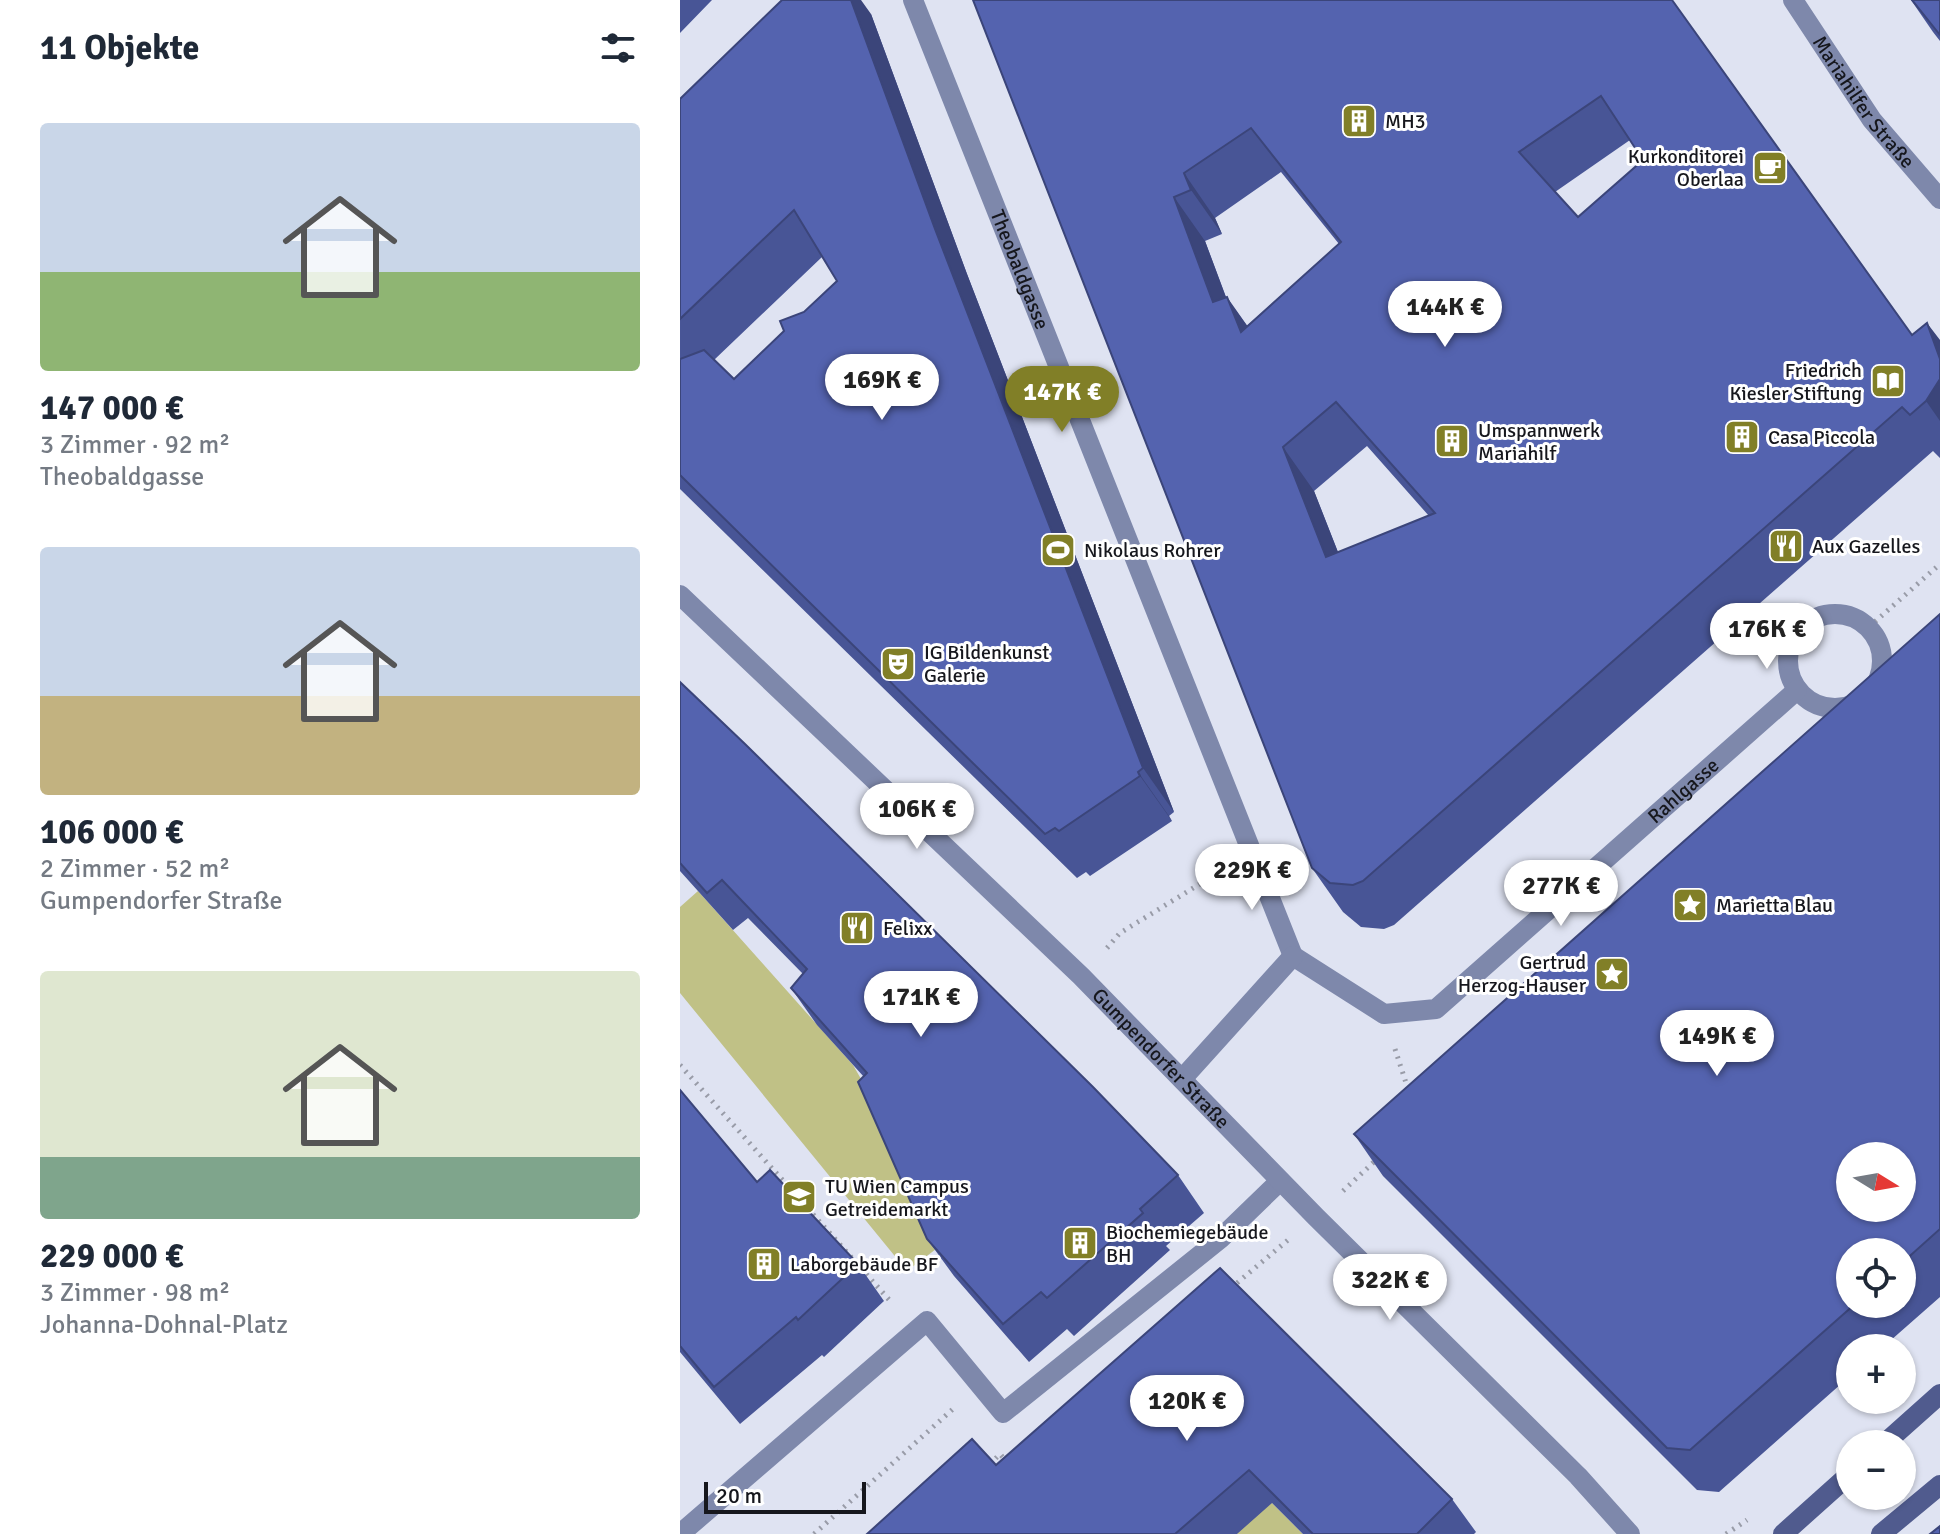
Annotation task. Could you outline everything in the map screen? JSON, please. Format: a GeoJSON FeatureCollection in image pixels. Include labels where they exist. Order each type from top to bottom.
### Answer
{"type":"FeatureCollection","features":[{"type":"Feature","properties":{"kind":"main road"},"geometry":{"type":"LineString","coordinates":[[1900,1430],[1940,1394]]}},
{"type":"Feature","properties":{"kind":"main road"},"geometry":{"type":"LineString","coordinates":[[1881,1534],[1940,1485]]}},
{"type":"Feature","properties":{"kind":"main road"},"geometry":{"type":"LineString","coordinates":[[1783,1534],[1836,1487]]}},
{"type":"Feature","properties":{"kind":"street","name":"Theobaldgasse"},"geometry":{"type":"LineString","coordinates":[[913,0],[1293,956]]}},
{"type":"Feature","properties":{"kind":"street","name":"Mariahilfer Straße"},"geometry":{"type":"LineString","coordinates":[[1793,0],[1872,120],[1940,199]]}},
{"type":"Feature","properties":{"kind":"street","name":"Gumpendorfer Straße"},"geometry":{"type":"LineString","coordinates":[[680,595],[1081,976],[1280,1181],[1578,1476],[1630,1534]]}},
{"type":"Feature","properties":{"kind":"street"},"geometry":{"type":"LineString","coordinates":[[1835,613],[1851,615],[1869,627],[1883,654],[1882,673],[1871,692],[1857,704],[1837,708],[1821,707],[1797,690],[1787,661],[1792,641],[1803,625],[1819,616],[1835,613]]}},
{"type":"Feature","properties":{"kind":"street","name":"Rahlgasse"},"geometry":{"type":"LineString","coordinates":[[1384,1014],[1436,1009],[1797,690]]}},
{"type":"Feature","properties":{"kind":"street"},"geometry":{"type":"LineString","coordinates":[[1182,1079],[1293,956],[1384,1014]]}},
{"type":"Feature","properties":{"kind":"street"},"geometry":{"type":"LineString","coordinates":[[680,1534],[927,1321],[1003,1413],[1220,1239],[1280,1181]]}},
{"type":"Feature","properties":{"kind":"path"},"geometry":{"type":"LineString","coordinates":[[1869,627],[1940,564]]}},
{"type":"Feature","properties":{"kind":"path"},"geometry":{"type":"LineString","coordinates":[[1081,976],[1120,933],[1252,852]]}},
{"type":"Feature","properties":{"kind":"path"},"geometry":{"type":"LineString","coordinates":[[1384,1014],[1409,1090]]}},
{"type":"Feature","properties":{"kind":"path"},"geometry":{"type":"LineString","coordinates":[[680,1065],[916,1329]]}},
{"type":"Feature","properties":{"kind":"path"},"geometry":{"type":"LineString","coordinates":[[1219,1298],[1316,1217],[1384,1152]]}},
{"type":"Feature","properties":{"kind":"path"},"geometry":{"type":"LineString","coordinates":[[814,1534],[958,1405]]}},
{"type":"Feature","properties":{"kind":"path"},"geometry":{"type":"LineString","coordinates":[[992,1445],[1009,1464]]}},
{"type":"Feature","properties":{"kind":"path"},"geometry":{"type":"LineString","coordinates":[[989,1464],[1000,1454]]}},
{"type":"Feature","properties":{"kind":"green space"},"geometry":{"type":"Polygon","coordinates":[[[698,891],[853,1065],[884,1119],[940,1246],[907,1271],[680,993],[680,907],[698,891]]]}},
{"type":"Feature","properties":{"kind":"green space"},"geometry":{"type":"Polygon","coordinates":[[[1256,1487],[1303,1534],[1237,1534],[1256,1487]]]}},
{"type":"Feature","properties":{"kind":"building"},"geometry":{"type":"Polygon","coordinates":[[[782,0],[851,0],[935,229],[1143,768],[1138,772],[1140,776],[1059,831],[1055,828],[1045,834],[680,475],[680,359],[704,350],[734,379],[784,331],[780,321],[804,312],[837,281],[794,210],[680,319],[680,99],[782,0]]]}},
{"type":"Feature","properties":{"kind":"building"},"geometry":{"type":"Polygon","coordinates":[[[973,0],[1672,0],[1912,335],[1927,323],[1940,359],[1940,379],[1926,401],[1910,415],[1902,407],[1363,881],[1353,885],[1330,883],[1312,868],[973,0]],[[1601,96],[1519,152],[1578,217],[1643,160],[1601,96]],[[1251,128],[1184,173],[1191,190],[1174,197],[1213,302],[1227,297],[1241,332],[1341,242],[1251,128]],[[1336,402],[1283,447],[1326,557],[1435,513],[1336,402]]]}},
{"type":"Feature","properties":{"kind":"building"},"geometry":{"type":"Polygon","coordinates":[[[1912,0],[1940,0],[1940,35],[1912,0]]]}},
{"type":"Feature","properties":{"kind":"building"},"geometry":{"type":"Polygon","coordinates":[[[1940,614],[1940,1229],[1916,1250],[1916,1238],[1836,1238],[1836,1318],[1839,1318],[1690,1450],[1667,1448],[1354,1134],[1940,614]]]}},
{"type":"Feature","properties":{"kind":"building"},"geometry":{"type":"Polygon","coordinates":[[[680,682],[1093,1087],[1178,1175],[1140,1209],[1143,1213],[1047,1298],[1041,1292],[1003,1324],[927,1239],[858,1082],[867,1073],[791,988],[807,969],[722,880],[707,893],[680,863],[680,682]]]}},
{"type":"Feature","properties":{"kind":"building","name":"Laborgebäude BF"},"geometry":{"type":"Polygon","coordinates":[[[680,1090],[757,1182],[770,1170],[858,1264],[798,1320],[796,1317],[714,1387],[680,1346],[680,1090]]]}},
{"type":"Feature","properties":{"kind":"building"},"geometry":{"type":"Polygon","coordinates":[[[1220,1268],[1452,1499],[1417,1534],[1313,1534],[1249,1470],[1175,1534],[867,1534],[972,1439],[996,1465],[1220,1268]]]}},
{"type":"Feature","properties":{"kind":"place","name":"MH3"},"geometry":{"type":"Point","coordinates":[1359,121]}},
{"type":"Feature","properties":{"kind":"place","name":"Kurkonditorei Oberlaa"},"geometry":{"type":"Point","coordinates":[1770,168]}},
{"type":"Feature","properties":{"kind":"place","name":"Friedrich Kiesler Stiftung"},"geometry":{"type":"Point","coordinates":[1888,381]}},
{"type":"Feature","properties":{"kind":"place","name":"Casa Piccola"},"geometry":{"type":"Point","coordinates":[1742,437]}},
{"type":"Feature","properties":{"kind":"place","name":"Umspannwerk Mariahilf"},"geometry":{"type":"Point","coordinates":[1452,441]}},
{"type":"Feature","properties":{"kind":"place","name":"Aux Gazelles"},"geometry":{"type":"Point","coordinates":[1786,546]}},
{"type":"Feature","properties":{"kind":"place","name":"Nikolaus Rohrer"},"geometry":{"type":"Point","coordinates":[1058,550]}},
{"type":"Feature","properties":{"kind":"place","name":"IG Bildenkunst Galerie"},"geometry":{"type":"Point","coordinates":[898,664]}},
{"type":"Feature","properties":{"kind":"place","name":"Marietta Blau"},"geometry":{"type":"Point","coordinates":[1690,905]}},
{"type":"Feature","properties":{"kind":"place","name":"Felixx"},"geometry":{"type":"Point","coordinates":[857,928]}},
{"type":"Feature","properties":{"kind":"place","name":"Gertrud Herzog-Hauser"},"geometry":{"type":"Point","coordinates":[1612,974]}},
{"type":"Feature","properties":{"kind":"place","name":"TU Wien Campus Getreidemarkt"},"geometry":{"type":"Point","coordinates":[799,1197]}},
{"type":"Feature","properties":{"kind":"place","name":"Biochemiegebäude BH"},"geometry":{"type":"Point","coordinates":[1080,1243]}},
{"type":"Feature","properties":{"kind":"place","name":"Laborgebäude BF"},"geometry":{"type":"Point","coordinates":[764,1264]}}]}
